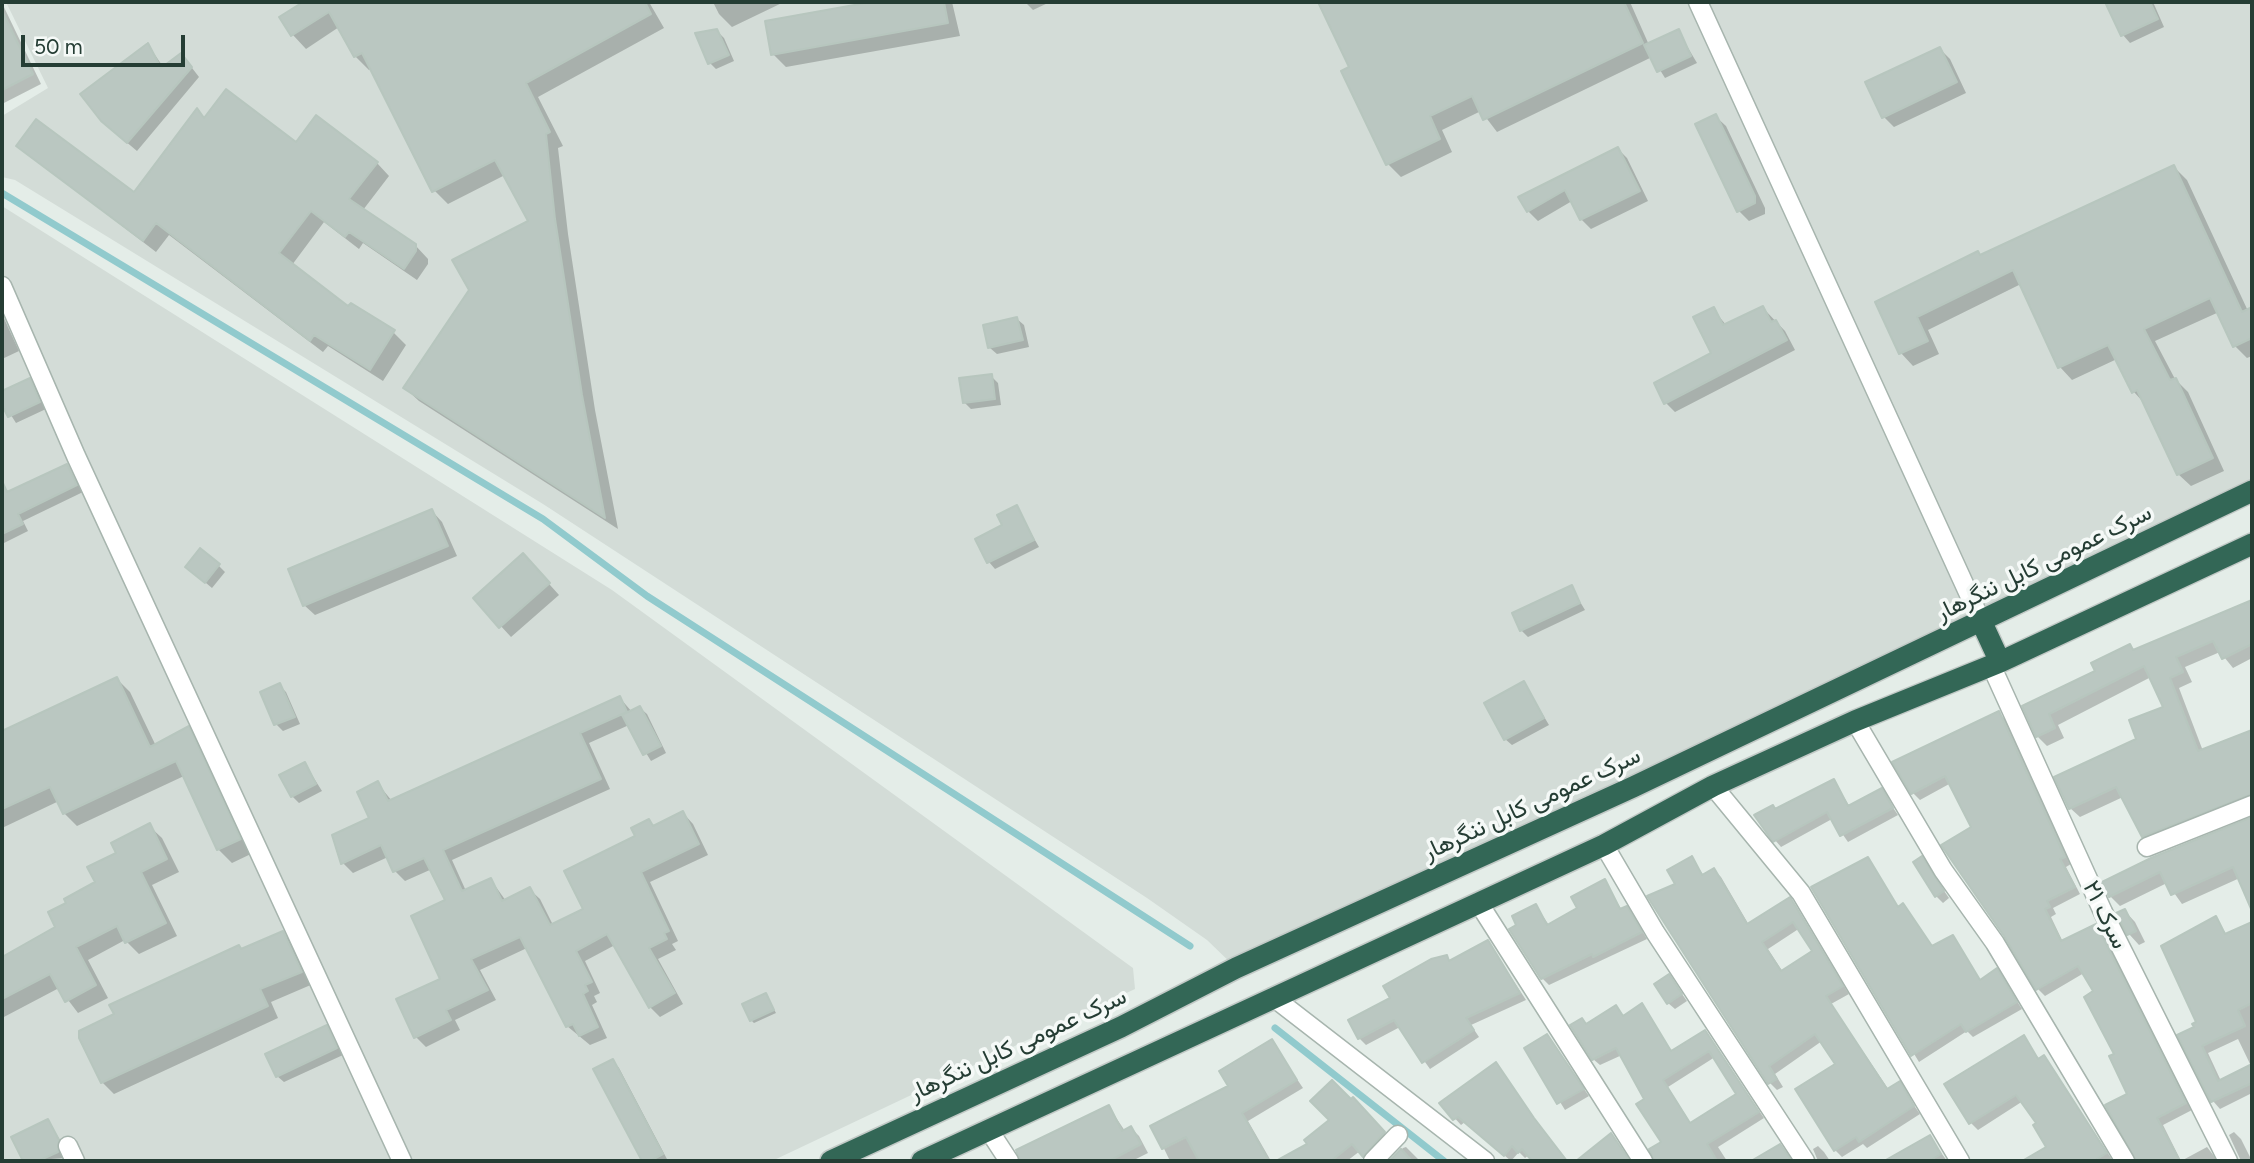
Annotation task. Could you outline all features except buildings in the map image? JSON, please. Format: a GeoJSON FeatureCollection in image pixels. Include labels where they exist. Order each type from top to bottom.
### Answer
{"type":"FeatureCollection","features":[{"type":"Feature","properties":{"kind":"highway","name":"سرک عمومی کابل ننگرهار"},"geometry":{"type":"LineString","coordinates":[[831,1161],[1121,1027],[1236,968],[1633,787],[1982,623],[2252,491]]}},
{"type":"Feature","properties":{"kind":"highway"},"geometry":{"type":"LineString","coordinates":[[928,1160],[1604,845],[1713,786],[1855,721],[1996,664],[2252,544]]}},
{"type":"Feature","properties":{"kind":"highway"},"geometry":{"type":"LineString","coordinates":[[1982,623],[1996,664]]}},
{"type":"Feature","properties":{"kind":"street"},"geometry":{"type":"LineString","coordinates":[[1698,2],[1982,623]]}},
{"type":"Feature","properties":{"kind":"street"},"geometry":{"type":"LineString","coordinates":[[2,286],[76,456],[402,1161]]}},
{"type":"Feature","properties":{"kind":"street","name":"سرک ۲۱"},"geometry":{"type":"LineString","coordinates":[[1996,664],[2103,912],[2228,1161]]}},
{"type":"Feature","properties":{"kind":"street"},"geometry":{"type":"LineString","coordinates":[[1855,721],[1943,870],[1995,943],[2125,1161]]}},
{"type":"Feature","properties":{"kind":"street"},"geometry":{"type":"LineString","coordinates":[[1713,786],[1801,894],[1960,1161]]}},
{"type":"Feature","properties":{"kind":"street"},"geometry":{"type":"LineString","coordinates":[[2147,846],[2252,805]]}},
{"type":"Feature","properties":{"kind":"street"},"geometry":{"type":"LineString","coordinates":[[1604,845],[1655,932],[1805,1161]]}},
{"type":"Feature","properties":{"kind":"street"},"geometry":{"type":"LineString","coordinates":[[1478,902],[1643,1161]]}},
{"type":"Feature","properties":{"kind":"street"},"geometry":{"type":"LineString","coordinates":[[1273,997],[1485,1161]]}},
{"type":"Feature","properties":{"kind":"street"},"geometry":{"type":"LineString","coordinates":[[990,1132],[1009,1161]]}},
{"type":"Feature","properties":{"kind":"street"},"geometry":{"type":"LineString","coordinates":[[1373,1161],[1398,1135]]}},
{"type":"Feature","properties":{"kind":"shaded area"},"geometry":{"type":"Polygon","coordinates":[[[6,2],[2252,2],[2252,491],[1236,968],[1207,940],[1147,898],[543,504],[15,180],[2,177],[2,116],[48,88],[6,2]]]}},
{"type":"Feature","properties":{"kind":"shaded area"},"geometry":{"type":"Polygon","coordinates":[[[2,206],[612,590],[1133,968],[1135,989],[772,1161],[2,1161],[2,206]]]}},
{"type":"Feature","properties":{"kind":"waterway"},"geometry":{"type":"LineString","coordinates":[[2,193],[543,519],[647,596],[1190,946]]}},
{"type":"Feature","properties":{"kind":"waterway"},"geometry":{"type":"LineString","coordinates":[[1275,1028],[1444,1161]]}}]}
